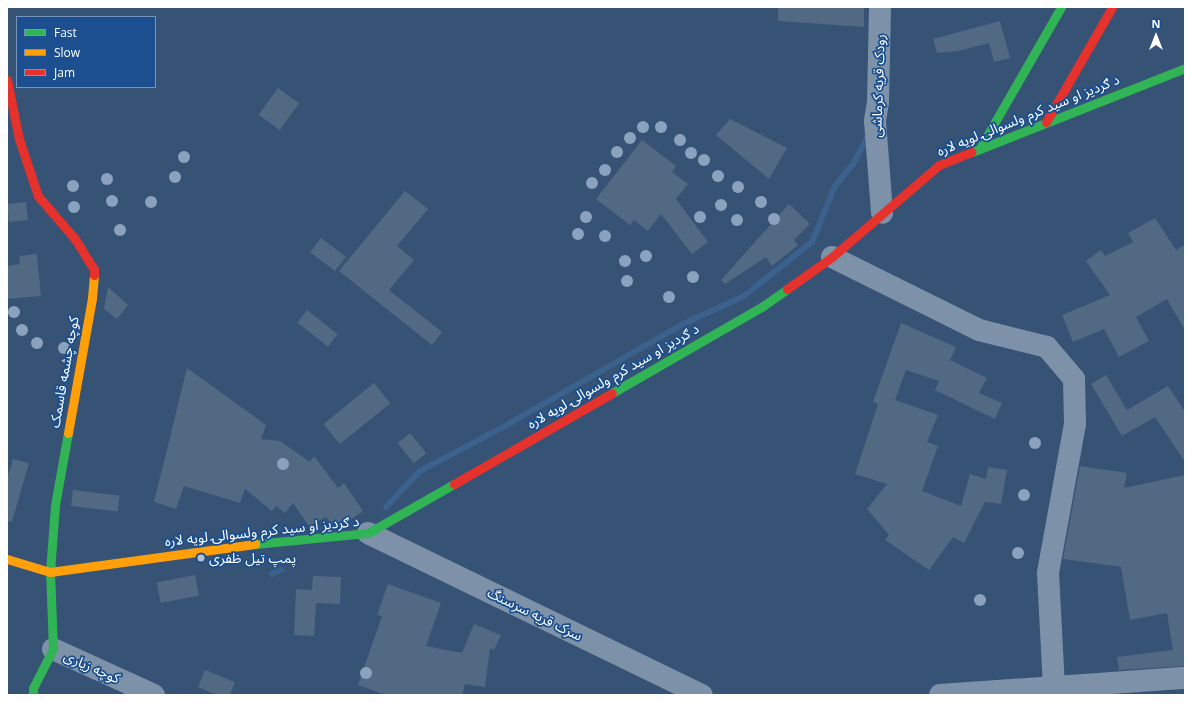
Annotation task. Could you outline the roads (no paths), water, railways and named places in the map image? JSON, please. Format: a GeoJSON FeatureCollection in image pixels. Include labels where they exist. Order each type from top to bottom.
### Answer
{"type":"FeatureCollection","features":[{"type":"Feature","properties":{"kind":"main road"},"geometry":{"type":"LineString","coordinates":[[980,148],[1061,7]]}},
{"type":"Feature","properties":{"kind":"main road"},"geometry":{"type":"LineString","coordinates":[[1046,122],[1112,7]]}},
{"type":"Feature","properties":{"kind":"main road","name":"د ګردیز او سید کرم ولسوالۍ لویه لاره"},"geometry":{"type":"LineString","coordinates":[[7,559],[50,572],[235,546],[368,533],[763,306],[832,257],[939,165],[1185,68]]}},
{"type":"Feature","properties":{"kind":"main road","name":"کوچه چشمه قاسمک"},"geometry":{"type":"LineString","coordinates":[[7,80],[19,139],[38,196],[75,239],[94,270],[92,298],[55,505],[50,572],[53,650]]}},
{"type":"Feature","properties":{"kind":"main road"},"geometry":{"type":"LineString","coordinates":[[33,695],[33,688],[53,650]]}},
{"type":"Feature","properties":{"kind":"street","name":"رودک قریه کرماشی"},"geometry":{"type":"LineString","coordinates":[[880,7],[878,102],[875,121],[882,213]]}},
{"type":"Feature","properties":{"kind":"street"},"geometry":{"type":"LineString","coordinates":[[832,257],[979,330],[1047,347],[1074,379],[1074,424],[1048,573],[1059,691]]}},
{"type":"Feature","properties":{"kind":"street","name":"سرک قریه سرسنگ"},"geometry":{"type":"LineString","coordinates":[[368,533],[702,695]]}},
{"type":"Feature","properties":{"kind":"street","name":"کوچه زیاری"},"geometry":{"type":"LineString","coordinates":[[53,650],[154,695]]}},
{"type":"Feature","properties":{"kind":"street"},"geometry":{"type":"LineString","coordinates":[[940,695],[1059,691],[1185,678]]}},
{"type":"Feature","properties":{"kind":"waterway"},"geometry":{"type":"LineString","coordinates":[[386,507],[420,471],[505,426],[683,324],[744,296],[812,242],[835,186],[853,164],[869,134]]}},
{"type":"Feature","properties":{"kind":"waterway"},"geometry":{"type":"LineString","coordinates":[[272,574],[281,570]]}},
{"type":"Feature","properties":{"kind":"place","name":"پمپ تیل ظفری"},"geometry":{"type":"Point","coordinates":[201,558]}}]}
